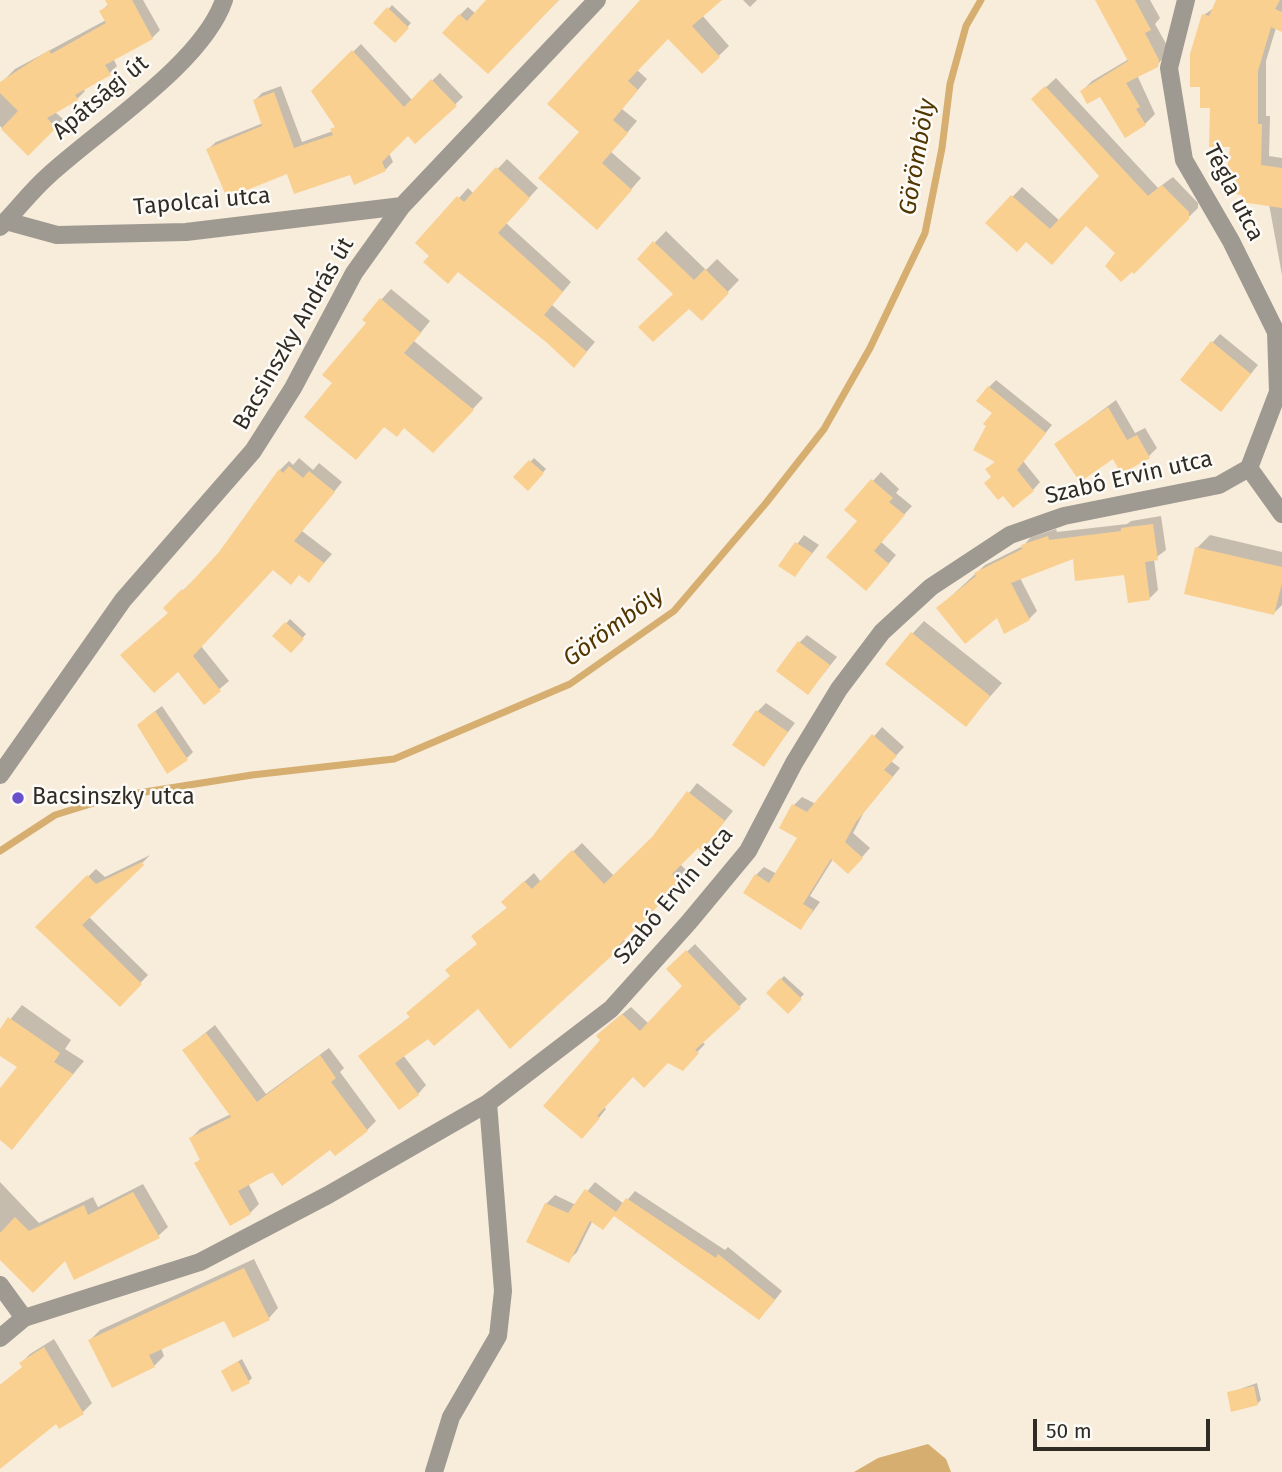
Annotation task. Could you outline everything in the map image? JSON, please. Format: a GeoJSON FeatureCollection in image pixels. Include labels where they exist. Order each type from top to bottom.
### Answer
{"type":"FeatureCollection","features":[{"type":"Feature","properties":{"kind":"street","name":"Apátsági út"},"geometry":{"type":"LineString","coordinates":[[3,224],[46,177],[194,52],[217,20],[224,0]]}},
{"type":"Feature","properties":{"kind":"street","name":"Bacsinszky András út"},"geometry":{"type":"LineString","coordinates":[[0,775],[123,600],[253,451],[293,388],[354,273],[402,206],[597,0]]}},
{"type":"Feature","properties":{"kind":"street","name":"Tégla utca"},"geometry":{"type":"LineString","coordinates":[[1186,0],[1169,68],[1185,160],[1231,241],[1276,331],[1278,392],[1249,468]]}},
{"type":"Feature","properties":{"kind":"street","name":"Tapolcai utca"},"geometry":{"type":"LineString","coordinates":[[3,224],[57,235],[186,232],[402,206]]}},
{"type":"Feature","properties":{"kind":"street"},"geometry":{"type":"LineString","coordinates":[[1249,468],[1282,514]]}},
{"type":"Feature","properties":{"kind":"street","name":"Szabó Ervin utca"},"geometry":{"type":"LineString","coordinates":[[24,1318],[200,1262],[328,1195],[488,1103],[611,1009],[689,922],[747,851],[794,763],[839,689],[882,632],[931,587],[1010,536],[1064,516],[1219,485],[1249,468]]}},
{"type":"Feature","properties":{"kind":"street"},"geometry":{"type":"LineString","coordinates":[[434,1472],[451,1417],[498,1336],[503,1291],[488,1103]]}},
{"type":"Feature","properties":{"kind":"street"},"geometry":{"type":"LineString","coordinates":[[0,1285],[24,1318],[0,1338]]}},
{"type":"Feature","properties":{"kind":"shaded area"},"geometry":{"type":"Polygon","coordinates":[[[928,1444],[946,1459],[951,1472],[854,1472],[878,1458],[928,1444]]]}},
{"type":"Feature","properties":{"kind":"building"},"geometry":{"type":"Polygon","coordinates":[[[105,0],[132,0],[153,39],[105,65],[111,75],[75,95],[78,100],[47,118],[56,128],[28,156],[1,129],[18,111],[0,93],[0,82],[49,50],[51,54],[106,23],[99,11],[108,6],[105,0]]]}},
{"type":"Feature","properties":{"kind":"building"},"geometry":{"type":"Polygon","coordinates":[[[486,0],[559,0],[488,74],[442,33],[459,14],[467,21],[486,0]]]}},
{"type":"Feature","properties":{"kind":"building"},"geometry":{"type":"Polygon","coordinates":[[[640,0],[722,0],[692,26],[720,57],[702,74],[668,39],[628,81],[638,90],[613,120],[628,133],[602,163],[632,190],[597,230],[538,178],[579,132],[547,104],[640,0]]]}},
{"type":"Feature","properties":{"kind":"building"},"geometry":{"type":"Polygon","coordinates":[[[1095,0],[1135,0],[1151,30],[1145,33],[1159,60],[1158,67],[1126,83],[1140,107],[1136,109],[1146,125],[1125,138],[1100,97],[1087,104],[1080,91],[1128,61],[1095,0]]]}},
{"type":"Feature","properties":{"kind":"building"},"geometry":{"type":"Polygon","coordinates":[[[1216,0],[1280,0],[1275,9],[1282,12],[1282,32],[1271,27],[1258,71],[1258,124],[1262,124],[1261,165],[1282,168],[1282,208],[1241,202],[1242,195],[1224,192],[1230,147],[1209,147],[1210,108],[1200,108],[1200,87],[1190,87],[1190,54],[1202,14],[1209,16],[1216,0]]]}},
{"type":"Feature","properties":{"kind":"building"},"geometry":{"type":"Polygon","coordinates":[[[387,7],[409,28],[395,43],[373,23],[387,7]]]}},
{"type":"Feature","properties":{"kind":"building"},"geometry":{"type":"Polygon","coordinates":[[[352,50],[404,107],[431,79],[457,106],[415,144],[408,136],[382,162],[386,171],[354,185],[350,175],[294,194],[287,174],[227,198],[206,149],[262,126],[253,100],[274,92],[294,148],[333,135],[330,129],[335,127],[311,91],[352,50]]]}},
{"type":"Feature","properties":{"kind":"building"},"geometry":{"type":"Polygon","coordinates":[[[1045,86],[1148,196],[1162,185],[1189,212],[1189,219],[1134,274],[1132,272],[1121,282],[1105,266],[1115,253],[1086,226],[1052,265],[1026,242],[1017,252],[985,223],[1011,195],[1050,229],[1099,176],[1031,99],[1045,86]]]}},
{"type":"Feature","properties":{"kind":"building"},"geometry":{"type":"Polygon","coordinates":[[[496,167],[530,198],[498,233],[563,292],[544,315],[587,352],[574,368],[546,342],[458,272],[448,284],[423,262],[429,256],[415,243],[457,196],[464,202],[496,167]]]}},
{"type":"Feature","properties":{"kind":"building"},"geometry":{"type":"Polygon","coordinates":[[[653,241],[694,280],[705,269],[729,293],[702,321],[689,309],[653,342],[638,327],[673,294],[637,259],[653,241]]]}},
{"type":"Feature","properties":{"kind":"building"},"geometry":{"type":"Polygon","coordinates":[[[380,298],[421,333],[404,353],[474,410],[433,453],[404,428],[397,437],[384,427],[356,460],[304,417],[332,383],[322,375],[366,323],[362,320],[380,298]]]}},
{"type":"Feature","properties":{"kind":"building"},"geometry":{"type":"Polygon","coordinates":[[[1211,341],[1251,374],[1221,412],[1180,380],[1211,341]]]}},
{"type":"Feature","properties":{"kind":"building"},"geometry":{"type":"Polygon","coordinates":[[[988,386],[1046,433],[1017,470],[1034,491],[1013,508],[1003,496],[998,500],[984,483],[991,477],[985,469],[995,462],[973,450],[986,426],[983,424],[992,413],[976,401],[988,386]]]}},
{"type":"Feature","properties":{"kind":"building"},"geometry":{"type":"Polygon","coordinates":[[[1108,407],[1127,440],[1137,435],[1150,458],[1121,474],[1113,459],[1080,482],[1054,444],[1108,407]]]}},
{"type":"Feature","properties":{"kind":"building"},"geometry":{"type":"Polygon","coordinates":[[[529,460],[544,473],[528,491],[513,477],[529,460]]]}},
{"type":"Feature","properties":{"kind":"building"},"geometry":{"type":"Polygon","coordinates":[[[289,466],[303,478],[309,471],[335,492],[294,541],[324,563],[309,583],[299,575],[291,585],[273,570],[193,656],[221,691],[204,705],[178,672],[154,693],[120,655],[168,613],[163,608],[182,589],[183,591],[219,552],[279,469],[283,473],[289,466]]]}},
{"type":"Feature","properties":{"kind":"building"},"geometry":{"type":"Polygon","coordinates":[[[871,479],[893,498],[889,502],[905,515],[874,551],[889,564],[866,591],[826,557],[857,521],[844,510],[871,479]]]}},
{"type":"Feature","properties":{"kind":"building"},"geometry":{"type":"Polygon","coordinates":[[[1153,524],[1158,560],[1145,562],[1150,600],[1128,603],[1124,575],[1075,581],[1073,559],[1011,583],[1030,620],[1004,634],[997,618],[965,644],[936,608],[976,576],[974,573],[1022,549],[1021,545],[1048,536],[1049,540],[1153,524]]]}},
{"type":"Feature","properties":{"kind":"building"},"geometry":{"type":"Polygon","coordinates":[[[795,542],[812,553],[795,577],[778,566],[795,542]]]}},
{"type":"Feature","properties":{"kind":"building"},"geometry":{"type":"Polygon","coordinates":[[[1195,547],[1282,567],[1282,583],[1274,615],[1184,594],[1195,547]]]}},
{"type":"Feature","properties":{"kind":"building"},"geometry":{"type":"Polygon","coordinates":[[[285,622],[304,639],[291,653],[272,636],[285,622]]]}},
{"type":"Feature","properties":{"kind":"building"},"geometry":{"type":"Polygon","coordinates":[[[911,632],[990,696],[966,727],[885,664],[911,632]]]}},
{"type":"Feature","properties":{"kind":"building"},"geometry":{"type":"Polygon","coordinates":[[[798,641],[830,665],[808,695],[776,671],[798,641]]]}},
{"type":"Feature","properties":{"kind":"building"},"geometry":{"type":"Polygon","coordinates":[[[756,710],[788,732],[764,767],[732,745],[756,710]]]}},
{"type":"Feature","properties":{"kind":"building"},"geometry":{"type":"Polygon","coordinates":[[[155,711],[188,760],[167,774],[137,725],[155,711]]]}},
{"type":"Feature","properties":{"kind":"building"},"geometry":{"type":"Polygon","coordinates":[[[872,734],[897,756],[884,770],[893,777],[856,822],[845,842],[863,858],[848,874],[831,859],[803,904],[813,910],[801,930],[743,893],[755,874],[769,883],[797,838],[779,828],[792,804],[807,812],[872,734]]]}},
{"type":"Feature","properties":{"kind":"building"},"geometry":{"type":"Polygon","coordinates":[[[687,791],[725,821],[702,851],[698,848],[672,874],[681,883],[615,949],[617,951],[510,1049],[478,1009],[434,1046],[428,1039],[395,1063],[419,1095],[399,1110],[358,1056],[410,1017],[406,1013],[450,976],[445,970],[477,944],[471,936],[507,908],[501,902],[524,881],[532,889],[572,850],[604,884],[652,837],[687,791]]]}},
{"type":"Feature","properties":{"kind":"building"},"geometry":{"type":"Polygon","coordinates":[[[142,862],[144,865],[82,925],[142,984],[120,1007],[35,927],[87,875],[96,884],[142,862]]]}},
{"type":"Feature","properties":{"kind":"building"},"geometry":{"type":"Polygon","coordinates":[[[686,950],[741,1008],[695,1050],[699,1053],[683,1071],[668,1063],[644,1088],[633,1077],[597,1116],[600,1118],[582,1139],[543,1106],[600,1040],[596,1036],[600,1032],[622,1014],[640,1031],[682,986],[666,969],[686,950]]]}},
{"type":"Feature","properties":{"kind":"building"},"geometry":{"type":"Polygon","coordinates":[[[780,978],[802,999],[788,1014],[766,993],[780,978]]]}},
{"type":"Feature","properties":{"kind":"building"},"geometry":{"type":"Polygon","coordinates":[[[8,1017],[60,1053],[54,1062],[73,1074],[12,1150],[0,1140],[0,1088],[17,1067],[0,1056],[0,1029],[8,1017]]]}},
{"type":"Feature","properties":{"kind":"building"},"geometry":{"type":"Polygon","coordinates":[[[206,1033],[257,1102],[320,1055],[336,1078],[331,1082],[368,1131],[335,1156],[330,1150],[282,1186],[272,1172],[238,1191],[251,1214],[230,1226],[194,1163],[200,1160],[189,1138],[231,1117],[182,1050],[206,1033]]]}},
{"type":"Feature","properties":{"kind":"building"},"geometry":{"type":"Polygon","coordinates":[[[585,1189],[616,1212],[626,1198],[716,1258],[718,1254],[775,1300],[759,1320],[614,1216],[603,1230],[590,1221],[569,1263],[526,1242],[545,1203],[568,1213],[585,1189]]]}},
{"type":"Feature","properties":{"kind":"building"},"geometry":{"type":"Polygon","coordinates":[[[133,1192],[160,1238],[74,1280],[65,1261],[33,1293],[0,1260],[0,1233],[15,1217],[29,1231],[84,1205],[88,1215],[133,1192]]]}},
{"type":"Feature","properties":{"kind":"building"},"geometry":{"type":"Polygon","coordinates":[[[244,1268],[270,1320],[233,1338],[224,1321],[149,1355],[155,1367],[112,1388],[88,1340],[244,1268]]]}},
{"type":"Feature","properties":{"kind":"building"},"geometry":{"type":"Polygon","coordinates":[[[44,1347],[84,1414],[59,1429],[56,1424],[0,1469],[0,1385],[22,1367],[19,1363],[44,1347]]]}},
{"type":"Feature","properties":{"kind":"building"},"geometry":{"type":"Polygon","coordinates":[[[238,1361],[250,1383],[232,1392],[221,1371],[238,1361]]]}},
{"type":"Feature","properties":{"kind":"building"},"geometry":{"type":"Polygon","coordinates":[[[1254,1386],[1258,1405],[1231,1412],[1227,1392],[1254,1386]]]}},
{"type":"Feature","properties":{"kind":"waterway","name":"Görömböly"},"geometry":{"type":"LineString","coordinates":[[0,851],[55,815],[113,797],[252,775],[394,759],[570,684],[674,611],[766,503],[824,429],[870,348],[925,233],[942,148],[950,84],[966,26],[981,0]]}},
{"type":"Feature","properties":{"kind":"place","name":"Bacsinszky utca"},"geometry":{"type":"Point","coordinates":[18,798]}}]}
